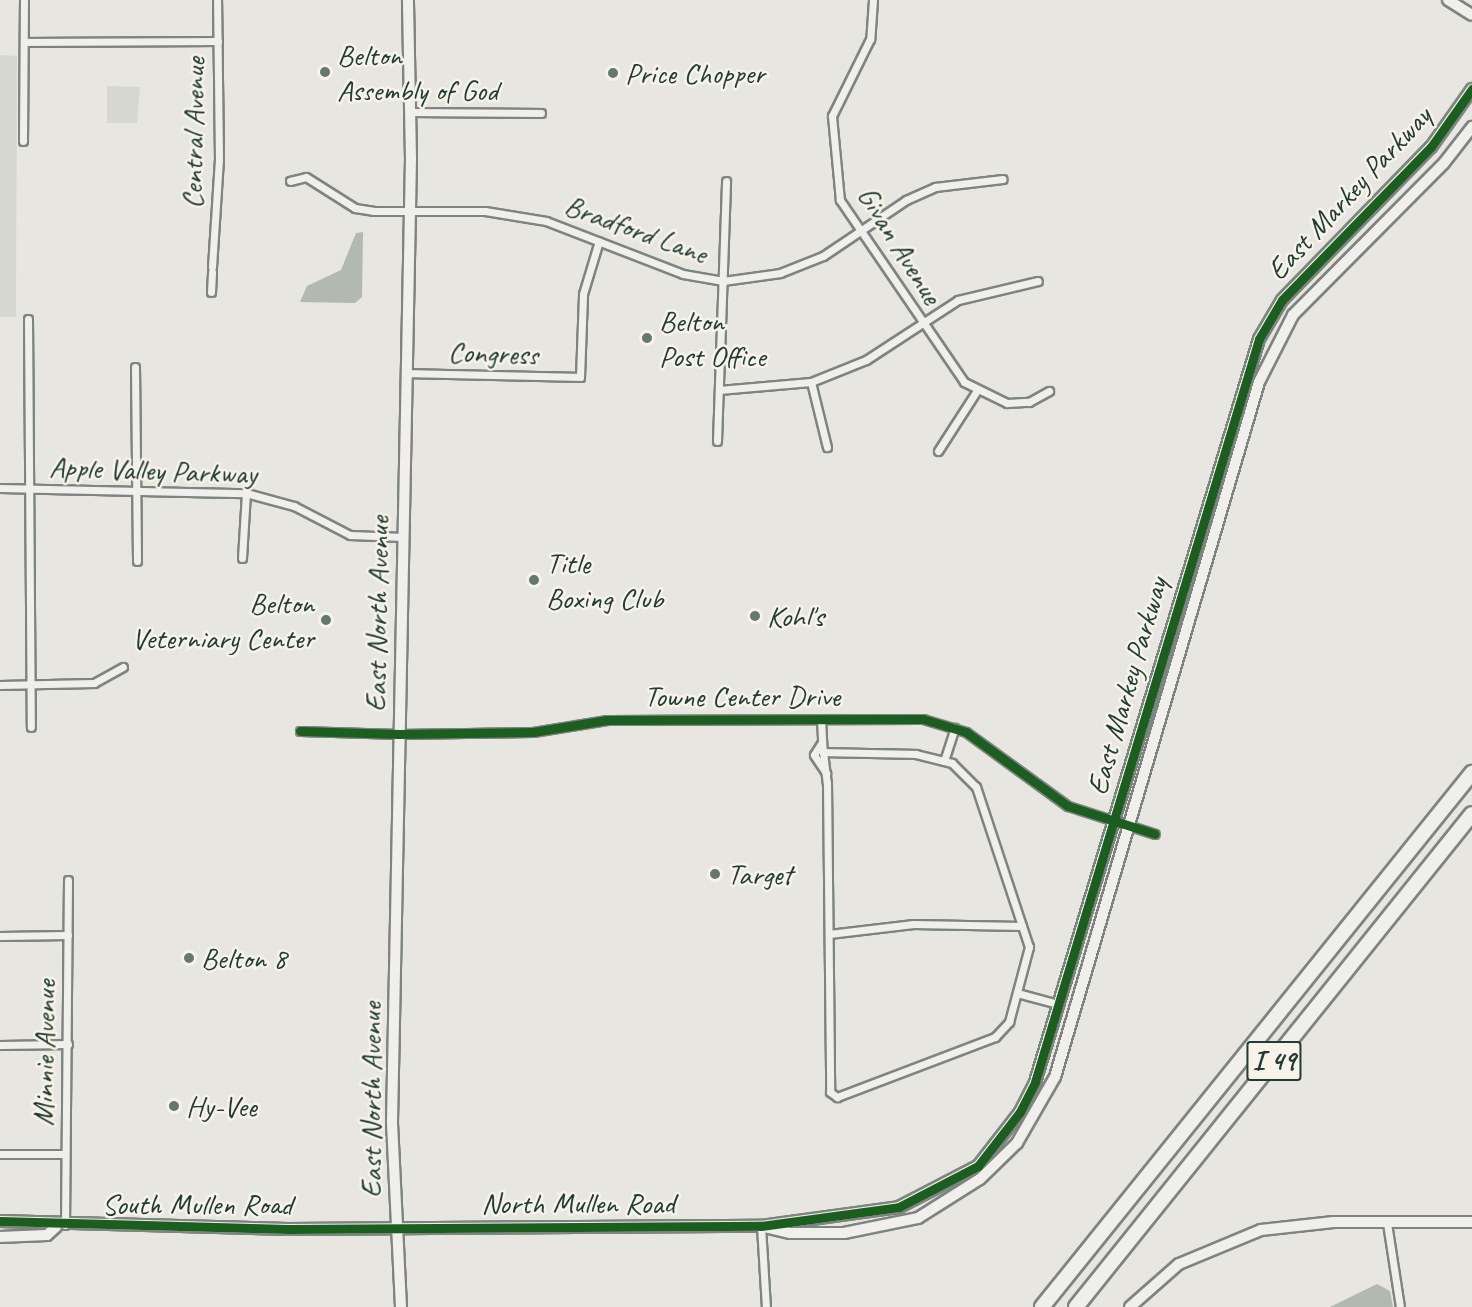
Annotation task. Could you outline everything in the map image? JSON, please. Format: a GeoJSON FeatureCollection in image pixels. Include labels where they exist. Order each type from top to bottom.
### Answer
{"type":"FeatureCollection","features":[{"type":"Feature","properties":{"kind":"highway","name":"I 49"},"geometry":{"type":"LineString","coordinates":[[1042,1307],[1472,773]]}},
{"type":"Feature","properties":{"kind":"highway","name":"I 49"},"geometry":{"type":"LineString","coordinates":[[1076,1307],[1472,814]]}},
{"type":"Feature","properties":{"kind":"street"},"geometry":{"type":"LineString","coordinates":[[23,141],[24,0]]}},
{"type":"Feature","properties":{"kind":"street","name":"Central Avenue"},"geometry":{"type":"LineString","coordinates":[[212,292],[217,0]]}},
{"type":"Feature","properties":{"kind":"street","name":"East North Avenue"},"geometry":{"type":"LineString","coordinates":[[400,1307],[396,1228],[399,734],[410,211],[411,112],[408,0]]}},
{"type":"Feature","properties":{"kind":"street","name":"Givan Avenue"},"geometry":{"type":"LineString","coordinates":[[873,0],[870,39],[832,116],[840,200],[920,322],[976,392]]}},
{"type":"Feature","properties":{"kind":"street"},"geometry":{"type":"LineString","coordinates":[[1448,0],[1472,15]]}},
{"type":"Feature","properties":{"kind":"street"},"geometry":{"type":"LineString","coordinates":[[24,42],[218,41]]}},
{"type":"Feature","properties":{"kind":"street","name":"East Markey Parkway"},"geometry":{"type":"LineString","coordinates":[[761,1226],[899,1207],[978,1166],[1020,1112],[1058,1004],[1259,339],[1282,300],[1431,147],[1472,89]]}},
{"type":"Feature","properties":{"kind":"street"},"geometry":{"type":"LineString","coordinates":[[411,112],[541,113]]}},
{"type":"Feature","properties":{"kind":"street","name":"East Markey Parkway"},"geometry":{"type":"LineString","coordinates":[[761,1226],[790,1233],[844,1233],[899,1224],[971,1185],[1017,1143],[1055,1077],[1259,382],[1275,346],[1323,281],[1444,162],[1472,127]]}},
{"type":"Feature","properties":{"kind":"street","name":"Bradford Lane"},"geometry":{"type":"LineString","coordinates":[[290,181],[306,177],[355,208],[516,214],[599,241],[683,274],[723,281],[794,269],[935,188],[1003,179]]}},
{"type":"Feature","properties":{"kind":"street"},"geometry":{"type":"LineString","coordinates":[[717,441],[726,181]]}},
{"type":"Feature","properties":{"kind":"street","name":"Congress"},"geometry":{"type":"LineString","coordinates":[[406,373],[580,377],[584,294],[599,241]]}},
{"type":"Feature","properties":{"kind":"street"},"geometry":{"type":"LineString","coordinates":[[719,390],[811,382],[866,360],[920,322],[974,293],[1038,281]]}},
{"type":"Feature","properties":{"kind":"street"},"geometry":{"type":"LineString","coordinates":[[28,319],[31,727]]}},
{"type":"Feature","properties":{"kind":"street"},"geometry":{"type":"LineString","coordinates":[[135,367],[137,561]]}},
{"type":"Feature","properties":{"kind":"street"},"geometry":{"type":"LineString","coordinates":[[811,382],[827,447]]}},
{"type":"Feature","properties":{"kind":"street"},"geometry":{"type":"LineString","coordinates":[[938,451],[976,392],[1017,403],[1049,391]]}},
{"type":"Feature","properties":{"kind":"street","name":"Apple Valley Parkway"},"geometry":{"type":"LineString","coordinates":[[0,488],[136,487],[246,493],[294,506],[350,536],[403,537]]}},
{"type":"Feature","properties":{"kind":"street"},"geometry":{"type":"LineString","coordinates":[[242,558],[246,493]]}},
{"type":"Feature","properties":{"kind":"street"},"geometry":{"type":"LineString","coordinates":[[0,685],[94,683],[123,667]]}},
{"type":"Feature","properties":{"kind":"street"},"geometry":{"type":"LineString","coordinates":[[821,719],[822,742],[823,752],[826,773],[830,1092],[837,1097],[995,1037],[1009,1022],[1029,947],[976,787],[944,761],[916,754],[823,752]]}},
{"type":"Feature","properties":{"kind":"street","name":"Towne Center Drive"},"geometry":{"type":"LineString","coordinates":[[300,731],[399,734],[533,732],[607,720],[923,719],[955,728],[1045,794],[1112,823],[1155,834]]}},
{"type":"Feature","properties":{"kind":"street"},"geometry":{"type":"LineString","coordinates":[[944,761],[955,728]]}},
{"type":"Feature","properties":{"kind":"street"},"geometry":{"type":"LineString","coordinates":[[822,742],[814,755],[826,773]]}},
{"type":"Feature","properties":{"kind":"street","name":"Minnie Avenue"},"geometry":{"type":"LineString","coordinates":[[61,1227],[68,1044],[68,880]]}},
{"type":"Feature","properties":{"kind":"street"},"geometry":{"type":"LineString","coordinates":[[829,934],[913,924],[1022,926]]}},
{"type":"Feature","properties":{"kind":"street"},"geometry":{"type":"LineString","coordinates":[[0,936],[68,935]]}},
{"type":"Feature","properties":{"kind":"street"},"geometry":{"type":"LineString","coordinates":[[1017,993],[1058,1004]]}},
{"type":"Feature","properties":{"kind":"street"},"geometry":{"type":"LineString","coordinates":[[0,1045],[68,1044]]}},
{"type":"Feature","properties":{"kind":"street"},"geometry":{"type":"LineString","coordinates":[[0,1154],[64,1154]]}},
{"type":"Feature","properties":{"kind":"street","name":"South Mullen Road"},"geometry":{"type":"LineString","coordinates":[[0,1221],[46,1221],[61,1227],[396,1228]]}},
{"type":"Feature","properties":{"kind":"street"},"geometry":{"type":"LineString","coordinates":[[1130,1307],[1161,1276],[1198,1253],[1273,1228],[1472,1222]]}},
{"type":"Feature","properties":{"kind":"street"},"geometry":{"type":"LineString","coordinates":[[1387,1223],[1400,1307]]}},
{"type":"Feature","properties":{"kind":"street"},"geometry":{"type":"LineString","coordinates":[[761,1226],[766,1307]]}},
{"type":"Feature","properties":{"kind":"street","name":"North Mullen Road"},"geometry":{"type":"LineString","coordinates":[[396,1228],[761,1226]]}},
{"type":"Feature","properties":{"kind":"street","name":"South Mullen Road"},"geometry":{"type":"LineString","coordinates":[[0,1237],[47,1236],[61,1227]]}},
{"type":"Feature","properties":{"kind":"shaded area"},"geometry":{"type":"Polygon","coordinates":[[[0,55],[17,56],[16,317],[0,317],[0,55]]]}},
{"type":"Feature","properties":{"kind":"shaded area"},"geometry":{"type":"Polygon","coordinates":[[[107,86],[140,87],[137,123],[107,123],[107,86]]]}},
{"type":"Feature","properties":{"kind":"shaded area"},"geometry":{"type":"Polygon","coordinates":[[[363,232],[362,297],[355,303],[300,302],[307,286],[341,270],[356,233],[363,232]]]}},
{"type":"Feature","properties":{"kind":"shaded area"},"geometry":{"type":"Polygon","coordinates":[[[1377,1284],[1390,1291],[1393,1307],[1330,1307],[1377,1284]]]}},
{"type":"Feature","properties":{"kind":"cycle path"},"geometry":{"type":"LineString","coordinates":[[0,1221],[288,1229],[761,1226],[899,1207],[978,1166],[1020,1112],[1035,1082],[1259,339],[1282,300],[1431,147],[1472,89]]}},
{"type":"Feature","properties":{"kind":"cycle path"},"geometry":{"type":"LineString","coordinates":[[300,731],[399,734],[533,732],[607,720],[923,719],[966,732],[1068,806],[1155,834]]}},
{"type":"Feature","properties":{"kind":"place","name":"Belton Assembly of God"},"geometry":{"type":"Point","coordinates":[325,72]}},
{"type":"Feature","properties":{"kind":"place","name":"Price Chopper"},"geometry":{"type":"Point","coordinates":[613,73]}},
{"type":"Feature","properties":{"kind":"place","name":"Belton Post Office"},"geometry":{"type":"Point","coordinates":[647,338]}},
{"type":"Feature","properties":{"kind":"place","name":"Title Boxing Club"},"geometry":{"type":"Point","coordinates":[534,580]}},
{"type":"Feature","properties":{"kind":"place","name":"Kohl's"},"geometry":{"type":"Point","coordinates":[755,616]}},
{"type":"Feature","properties":{"kind":"place","name":"Belton Veterniary Center"},"geometry":{"type":"Point","coordinates":[326,620]}},
{"type":"Feature","properties":{"kind":"place","name":"Target"},"geometry":{"type":"Point","coordinates":[715,874]}},
{"type":"Feature","properties":{"kind":"place","name":"Belton 8"},"geometry":{"type":"Point","coordinates":[189,958]}},
{"type":"Feature","properties":{"kind":"place","name":"Hy-Vee"},"geometry":{"type":"Point","coordinates":[174,1106]}}]}
